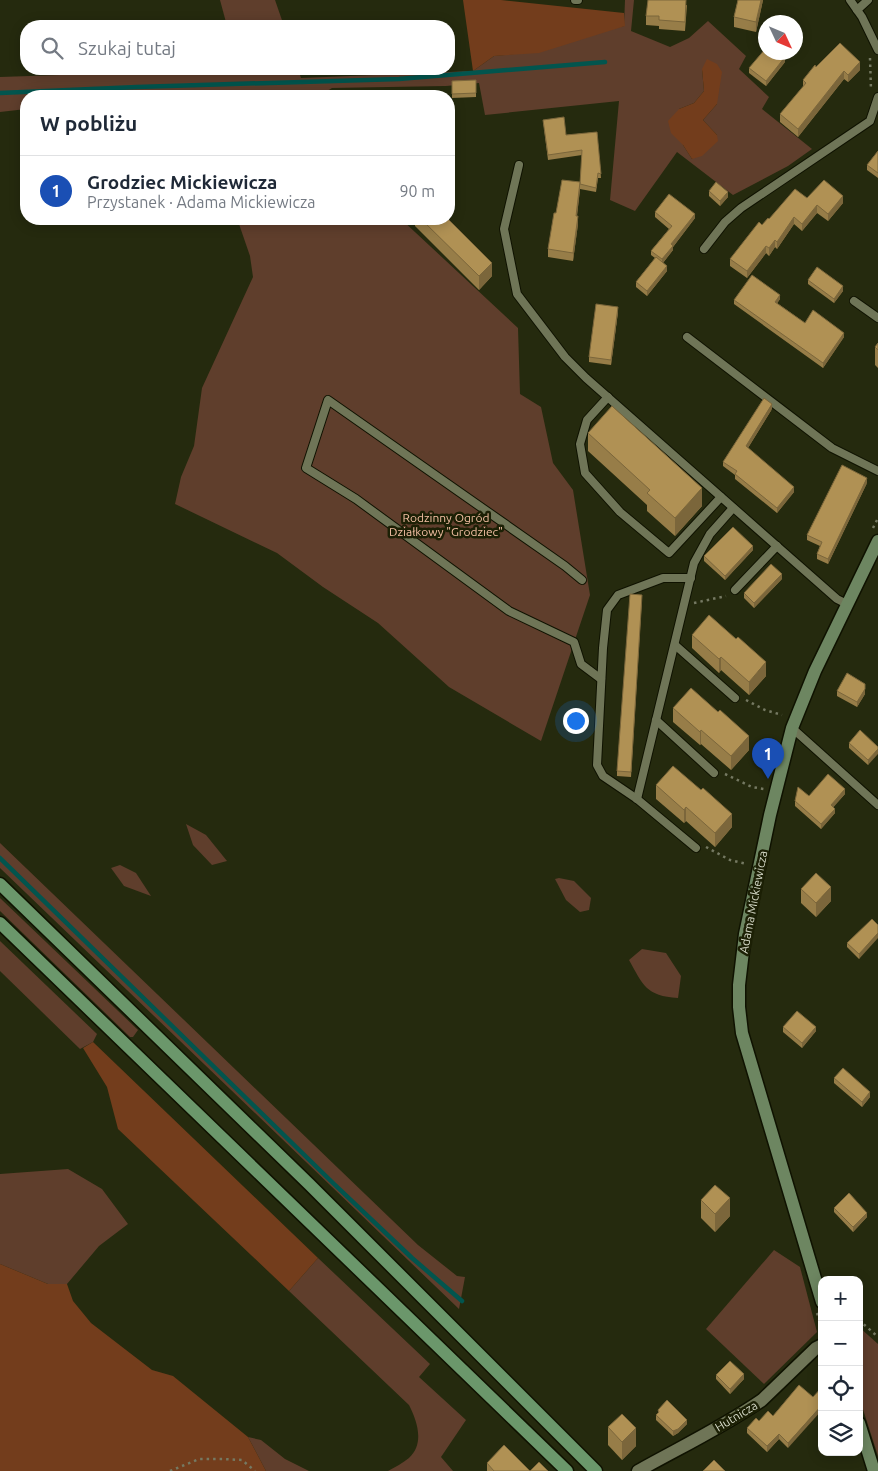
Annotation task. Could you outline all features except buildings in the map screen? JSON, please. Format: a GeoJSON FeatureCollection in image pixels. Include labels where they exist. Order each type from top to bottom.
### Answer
{"type":"FeatureCollection","features":[{"type":"Feature","properties":{"kind":"main road"},"geometry":{"type":"LineString","coordinates":[[0,884],[309,1184],[596,1471]]}},
{"type":"Feature","properties":{"kind":"main road"},"geometry":{"type":"LineString","coordinates":[[0,924],[567,1471]]}},
{"type":"Feature","properties":{"kind":"street","name":"Adama Mickiewicza"},"geometry":{"type":"LineString","coordinates":[[818,1302],[742,1033],[739,985],[745,934],[789,722],[847,604],[874,538]]}},
{"type":"Feature","properties":{"kind":"street","name":"Hutnicza"},"geometry":{"type":"LineString","coordinates":[[638,1471],[736,1418],[762,1400],[818,1347]]}},
{"type":"Feature","properties":{"kind":"street"},"geometry":{"type":"LineString","coordinates":[[863,1436],[874,1471]]}},
{"type":"Feature","properties":{"kind":"lane"},"geometry":{"type":"LineString","coordinates":[[850,0],[878,50]]}},
{"type":"Feature","properties":{"kind":"lane"},"geometry":{"type":"LineString","coordinates":[[857,10],[868,0]]}},
{"type":"Feature","properties":{"kind":"lane"},"geometry":{"type":"LineString","coordinates":[[704,249],[725,222],[741,208],[870,121],[874,95]]}},
{"type":"Feature","properties":{"kind":"lane"},"geometry":{"type":"LineString","coordinates":[[870,121],[878,126]]}},
{"type":"Feature","properties":{"kind":"lane"},"geometry":{"type":"LineString","coordinates":[[519,165],[504,229],[517,294],[565,357],[733,508],[837,599],[847,604]]}},
{"type":"Feature","properties":{"kind":"lane"},"geometry":{"type":"LineString","coordinates":[[854,301],[878,318]]}},
{"type":"Feature","properties":{"kind":"lane"},"geometry":{"type":"LineString","coordinates":[[687,337],[832,448],[878,471]]}},
{"type":"Feature","properties":{"kind":"lane"},"geometry":{"type":"LineString","coordinates":[[608,397],[587,420],[580,444],[585,473],[620,512],[668,552],[722,497]]}},
{"type":"Feature","properties":{"kind":"lane"},"geometry":{"type":"LineString","coordinates":[[582,580],[565,566],[328,400],[306,468],[356,499],[509,611],[574,642],[582,664],[601,679]]}},
{"type":"Feature","properties":{"kind":"lane"},"geometry":{"type":"LineString","coordinates":[[637,798],[694,563],[710,534],[733,508]]}},
{"type":"Feature","properties":{"kind":"lane"},"geometry":{"type":"LineString","coordinates":[[735,590],[777,546]]}},
{"type":"Feature","properties":{"kind":"lane"},"geometry":{"type":"LineString","coordinates":[[691,578],[663,578],[618,595],[607,610],[601,679],[597,765],[603,776],[637,798],[696,848]]}},
{"type":"Feature","properties":{"kind":"lane"},"geometry":{"type":"LineString","coordinates":[[675,645],[735,698]]}},
{"type":"Feature","properties":{"kind":"lane"},"geometry":{"type":"LineString","coordinates":[[656,720],[714,773]]}},
{"type":"Feature","properties":{"kind":"lane"},"geometry":{"type":"LineString","coordinates":[[789,722],[878,805]]}},
{"type":"Feature","properties":{"kind":"path"},"geometry":{"type":"LineString","coordinates":[[870,57],[874,95]]}},
{"type":"Feature","properties":{"kind":"path"},"geometry":{"type":"LineString","coordinates":[[874,538],[878,518]]}},
{"type":"Feature","properties":{"kind":"path"},"geometry":{"type":"LineString","coordinates":[[692,603],[728,595],[735,590]]}},
{"type":"Feature","properties":{"kind":"path"},"geometry":{"type":"LineString","coordinates":[[746,700],[789,722]]}},
{"type":"Feature","properties":{"kind":"path"},"geometry":{"type":"LineString","coordinates":[[728,775],[752,787],[768,790]]}},
{"type":"Feature","properties":{"kind":"path"},"geometry":{"type":"LineString","coordinates":[[708,848],[730,860],[751,865]]}},
{"type":"Feature","properties":{"kind":"path"},"geometry":{"type":"LineString","coordinates":[[860,1321],[878,1338]]}},
{"type":"Feature","properties":{"kind":"path"},"geometry":{"type":"LineString","coordinates":[[170,1471],[199,1459],[223,1459],[242,1460],[255,1471]]}},
{"type":"Feature","properties":{"kind":"green space"},"geometry":{"type":"Polygon","coordinates":[[[220,0],[275,0],[282,20],[225,20],[220,0]]]}},
{"type":"Feature","properties":{"kind":"green space"},"geometry":{"type":"Polygon","coordinates":[[[625,0],[634,0],[631,31],[670,47],[689,38],[708,21],[746,56],[739,69],[769,97],[762,109],[812,149],[788,166],[733,195],[677,152],[635,211],[610,200],[619,101],[485,115],[479,83],[446,86],[332,88],[329,90],[20,90],[20,110],[0,112],[0,77],[60,75],[300,75],[301,78],[375,75],[455,75],[455,72],[473,71],[494,56],[514,54],[624,26],[625,0]],[[702,69],[704,91],[694,103],[679,109],[683,145],[692,159],[717,135],[703,120],[717,104],[702,69]]]}},
{"type":"Feature","properties":{"kind":"green space","name":"Rodzinny Ogród Działkowy \"Grodziec\""},"geometry":{"type":"Polygon","coordinates":[[[239,225],[407,225],[518,328],[520,394],[541,407],[553,463],[573,490],[590,595],[541,741],[449,687],[378,623],[323,587],[277,553],[175,504],[181,477],[194,446],[202,388],[253,277],[250,256],[239,225]]]}},
{"type":"Feature","properties":{"kind":"green space"},"geometry":{"type":"Polygon","coordinates":[[[186,824],[206,835],[227,861],[212,865],[193,845],[186,824]]]}},
{"type":"Feature","properties":{"kind":"green space"},"geometry":{"type":"Polygon","coordinates":[[[0,843],[418,1245],[457,1276],[465,1277],[459,1309],[0,868],[0,843]]]}},
{"type":"Feature","properties":{"kind":"green space"},"geometry":{"type":"Polygon","coordinates":[[[120,865],[136,873],[151,896],[124,886],[111,868],[120,865]]]}},
{"type":"Feature","properties":{"kind":"green space"},"geometry":{"type":"Polygon","coordinates":[[[555,879],[574,881],[591,898],[589,910],[580,912],[566,900],[555,879]]]}},
{"type":"Feature","properties":{"kind":"green space"},"geometry":{"type":"Polygon","coordinates":[[[0,898],[138,1030],[133,1037],[130,1037],[0,911],[0,898]]]}},
{"type":"Feature","properties":{"kind":"green space"},"geometry":{"type":"Polygon","coordinates":[[[0,941],[97,1034],[93,1042],[80,1049],[0,971],[0,941]]]}},
{"type":"Feature","properties":{"kind":"green space"},"geometry":{"type":"Polygon","coordinates":[[[642,949],[666,953],[681,976],[678,998],[652,992],[642,982],[629,960],[642,949]]]}},
{"type":"Feature","properties":{"kind":"green space"},"geometry":{"type":"Polygon","coordinates":[[[68,1169],[102,1189],[128,1224],[99,1246],[67,1284],[48,1284],[0,1264],[0,1174],[68,1169]]]}},
{"type":"Feature","properties":{"kind":"green space"},"geometry":{"type":"Polygon","coordinates":[[[774,1250],[800,1267],[817,1332],[764,1384],[706,1329],[774,1250]]]}},
{"type":"Feature","properties":{"kind":"green space"},"geometry":{"type":"Polygon","coordinates":[[[318,1258],[430,1364],[419,1377],[466,1420],[441,1457],[453,1471],[388,1471],[407,1460],[414,1452],[418,1439],[415,1418],[409,1405],[289,1291],[318,1258]]]}},
{"type":"Feature","properties":{"kind":"green space"},"geometry":{"type":"Polygon","coordinates":[[[863,1331],[878,1344],[878,1456],[863,1409],[863,1331]]]}},
{"type":"Feature","properties":{"kind":"green space"},"geometry":{"type":"Polygon","coordinates":[[[248,1437],[261,1440],[285,1459],[309,1471],[266,1471],[248,1437]]]}},
{"type":"Feature","properties":{"kind":"shaded area"},"geometry":{"type":"Polygon","coordinates":[[[463,0],[501,0],[624,13],[625,26],[539,53],[494,56],[473,71],[463,0]]]}},
{"type":"Feature","properties":{"kind":"shaded area"},"geometry":{"type":"Polygon","coordinates":[[[707,59],[717,64],[722,72],[717,104],[703,120],[717,135],[718,141],[702,156],[692,159],[683,145],[671,133],[668,121],[679,109],[694,103],[704,91],[702,69],[707,59]]]}},
{"type":"Feature","properties":{"kind":"shaded area"},"geometry":{"type":"Polygon","coordinates":[[[93,1042],[318,1258],[289,1291],[118,1129],[107,1087],[83,1048],[93,1042]]]}},
{"type":"Feature","properties":{"kind":"shaded area"},"geometry":{"type":"Polygon","coordinates":[[[0,1264],[48,1284],[67,1284],[73,1301],[91,1323],[152,1370],[173,1376],[248,1437],[266,1471],[0,1471],[0,1264]]]}},
{"type":"Feature","properties":{"kind":"waterway"},"geometry":{"type":"LineString","coordinates":[[455,74],[605,62]]}},
{"type":"Feature","properties":{"kind":"waterway"},"geometry":{"type":"LineString","coordinates":[[68,90],[399,79],[447,75]]}},
{"type":"Feature","properties":{"kind":"waterway"},"geometry":{"type":"LineString","coordinates":[[0,93],[20,92]]}},
{"type":"Feature","properties":{"kind":"waterway"},"geometry":{"type":"LineString","coordinates":[[0,858],[334,1184],[412,1258],[462,1301]]}},
{"type":"Feature","properties":{"kind":"place","name":"Grodziec Mickiewicza"},"geometry":{"type":"Point","coordinates":[768,779]}}]}
